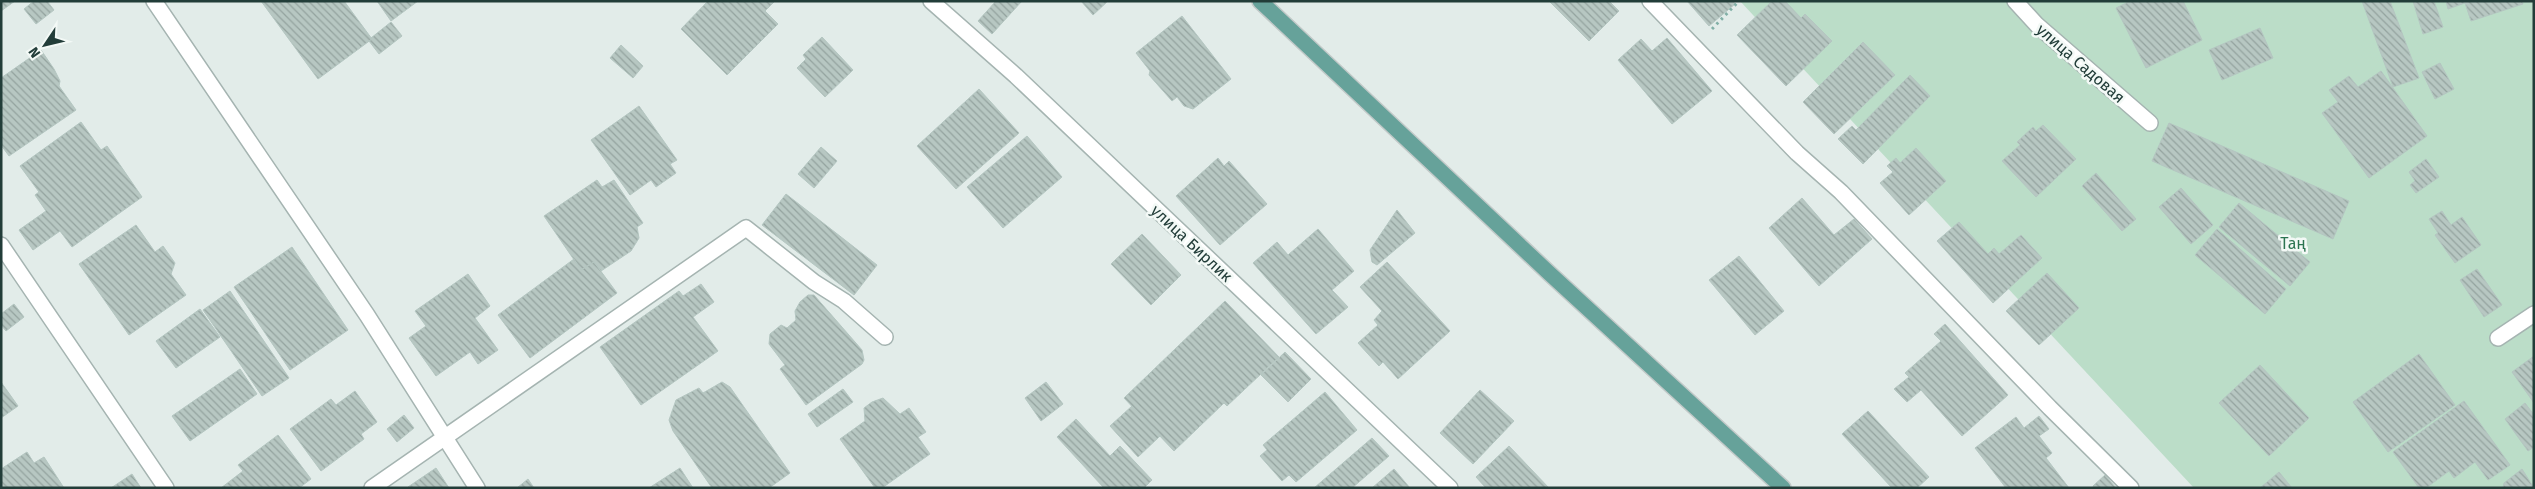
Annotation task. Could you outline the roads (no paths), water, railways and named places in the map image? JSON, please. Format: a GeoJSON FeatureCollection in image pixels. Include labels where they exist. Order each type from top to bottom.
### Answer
{"type":"FeatureCollection","features":[{"type":"Feature","properties":{"kind":"main road"},"geometry":{"type":"LineString","coordinates":[[1260,1],[1782,488]]}},
{"type":"Feature","properties":{"kind":"street"},"geometry":{"type":"LineString","coordinates":[[154,1],[366,315],[477,488]]}},
{"type":"Feature","properties":{"kind":"street","name":"улица Бирлик"},"geometry":{"type":"LineString","coordinates":[[930,1],[1016,76],[1450,488]]}},
{"type":"Feature","properties":{"kind":"street"},"geometry":{"type":"LineString","coordinates":[[1650,1],[1798,153],[1841,192],[2050,408],[2131,488]]}},
{"type":"Feature","properties":{"kind":"street","name":"улица Садовая"},"geometry":{"type":"LineString","coordinates":[[2015,1],[2037,25],[2150,123]]}},
{"type":"Feature","properties":{"kind":"street"},"geometry":{"type":"LineString","coordinates":[[372,488],[746,228],[814,282],[844,300],[885,337]]}},
{"type":"Feature","properties":{"kind":"street"},"geometry":{"type":"LineString","coordinates":[[1,246],[166,488]]}},
{"type":"Feature","properties":{"kind":"street"},"geometry":{"type":"LineString","coordinates":[[2498,338],[2534,314]]}},
{"type":"Feature","properties":{"kind":"park label","name":"Таң"},"geometry":{"type":"Point","coordinates":[2293,243]}}]}
